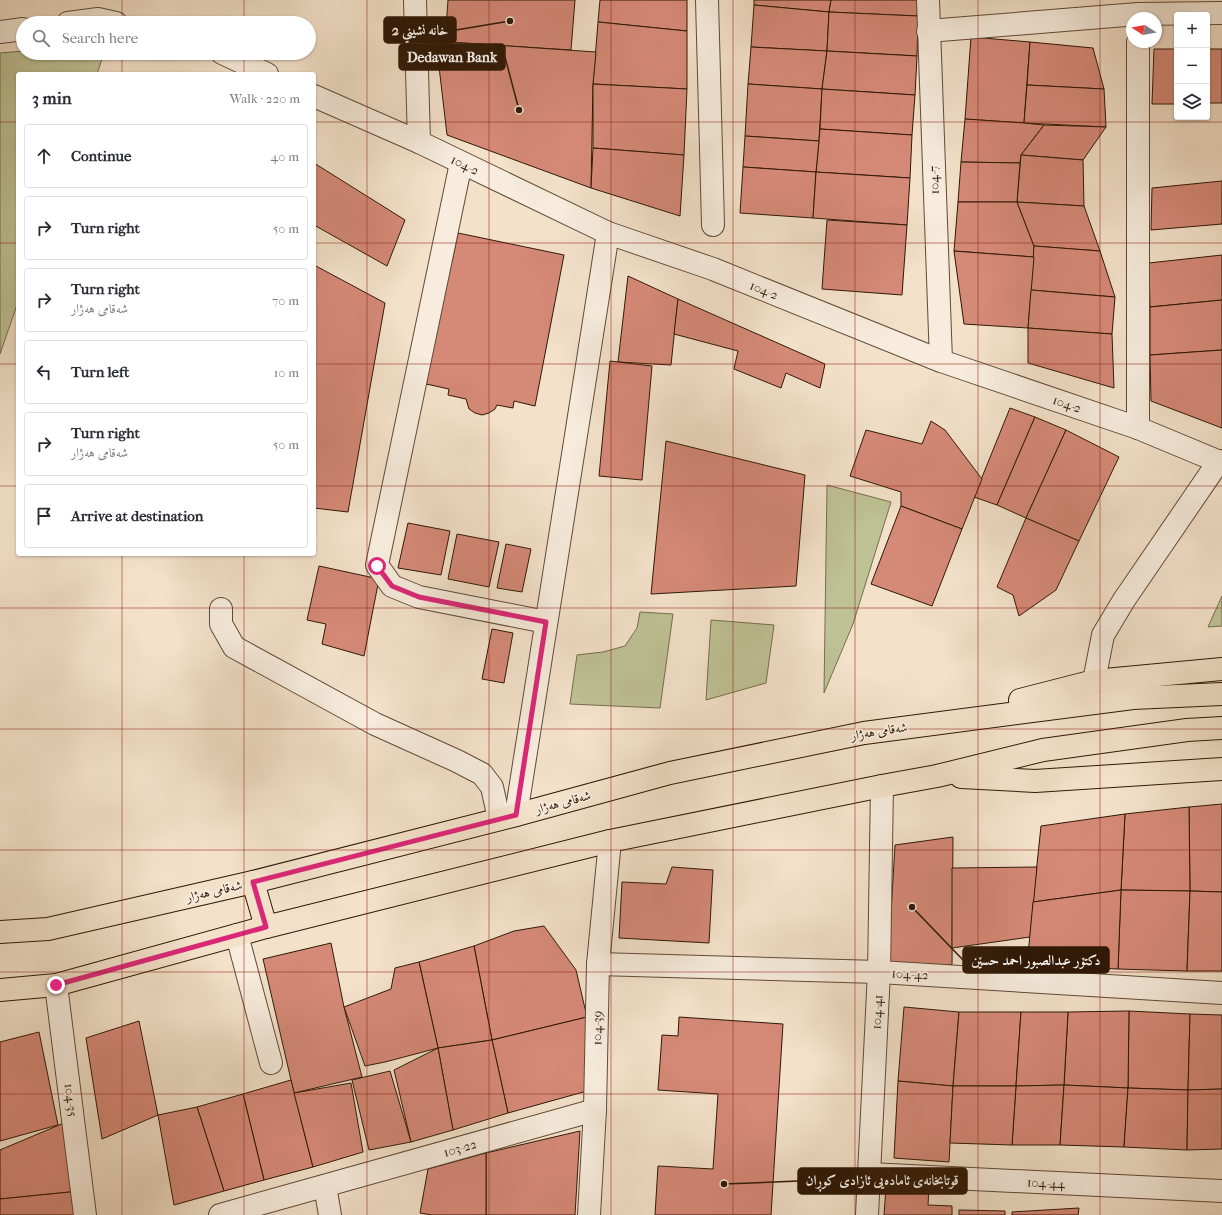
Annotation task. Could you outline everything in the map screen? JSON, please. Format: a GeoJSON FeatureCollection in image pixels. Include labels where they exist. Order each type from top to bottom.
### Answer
{"type":"FeatureCollection","features":[{"type":"Feature","properties":{"kind":"main road","name":"شەقامی هەژار"},"geometry":{"type":"LineString","coordinates":[[941,722],[1094,681],[1222,669]]}},
{"type":"Feature","properties":{"kind":"main road","name":"شەقامی هەژار"},"geometry":{"type":"LineString","coordinates":[[0,932],[48,929],[253,882],[507,817],[670,773],[864,733],[1133,698],[1222,694]]}},
{"type":"Feature","properties":{"kind":"main road"},"geometry":{"type":"LineString","coordinates":[[0,990],[56,985],[266,927],[610,841],[937,776],[1043,750],[1187,730],[1222,728]]}},
{"type":"Feature","properties":{"kind":"main road"},"geometry":{"type":"LineString","coordinates":[[937,776],[1035,781],[1222,769]]}},
{"type":"Feature","properties":{"kind":"main road"},"geometry":{"type":"LineString","coordinates":[[253,882],[266,927]]}},
{"type":"Feature","properties":{"kind":"street"},"geometry":{"type":"LineString","coordinates":[[415,0],[419,142]]}},
{"type":"Feature","properties":{"kind":"street"},"geometry":{"type":"LineString","coordinates":[[707,0],[713,226]]}},
{"type":"Feature","properties":{"kind":"street","name":"104-7"},"geometry":{"type":"LineString","coordinates":[[928,0],[941,361]]}},
{"type":"Feature","properties":{"kind":"street"},"geometry":{"type":"LineString","coordinates":[[1162,15],[1222,13]]}},
{"type":"Feature","properties":{"kind":"street"},"geometry":{"type":"LineString","coordinates":[[928,31],[1126,17]]}},
{"type":"Feature","properties":{"kind":"street"},"geometry":{"type":"LineString","coordinates":[[0,32],[16,30]]}},
{"type":"Feature","properties":{"kind":"street"},"geometry":{"type":"LineString","coordinates":[[1138,48],[1138,428]]}},
{"type":"Feature","properties":{"kind":"street"},"geometry":{"type":"LineString","coordinates":[[237,60],[263,72]]}},
{"type":"Feature","properties":{"kind":"street","name":"104-2"},"geometry":{"type":"LineString","coordinates":[[316,97],[419,142],[608,233],[712,269],[941,361],[1138,428],[1220,462]]}},
{"type":"Feature","properties":{"kind":"street"},"geometry":{"type":"LineString","coordinates":[[461,163],[377,566],[392,586],[419,597],[546,622]]}},
{"type":"Feature","properties":{"kind":"street"},"geometry":{"type":"LineString","coordinates":[[507,817],[546,622],[608,233]]}},
{"type":"Feature","properties":{"kind":"street"},"geometry":{"type":"LineString","coordinates":[[1094,681],[1103,635],[1124,600],[1220,462]]}},
{"type":"Feature","properties":{"kind":"street"},"geometry":{"type":"LineString","coordinates":[[220,609],[221,624],[234,647],[375,724],[482,774],[492,787],[507,817]]}},
{"type":"Feature","properties":{"kind":"street","name":"104-41"},"geometry":{"type":"LineString","coordinates":[[868,1215],[879,972],[882,786]]}},
{"type":"Feature","properties":{"kind":"street","name":"104-39"},"geometry":{"type":"LineString","coordinates":[[589,1215],[595,1110],[598,964],[610,841]]}},
{"type":"Feature","properties":{"kind":"street"},"geometry":{"type":"LineString","coordinates":[[237,935],[271,1063]]}},
{"type":"Feature","properties":{"kind":"street","name":"104-42"},"geometry":{"type":"LineString","coordinates":[[598,964],[879,972],[1222,993]]}},
{"type":"Feature","properties":{"kind":"street","name":"104-35"},"geometry":{"type":"LineString","coordinates":[[56,985],[85,1215]]}},
{"type":"Feature","properties":{"kind":"street","name":"103-22"},"geometry":{"type":"LineString","coordinates":[[220,1215],[595,1110]]}},
{"type":"Feature","properties":{"kind":"street","name":"104-44"},"geometry":{"type":"LineString","coordinates":[[869,1174],[1222,1191]]}},
{"type":"Feature","properties":{"kind":"street"},"geometry":{"type":"LineString","coordinates":[[325,1186],[330,1215]]}},
{"type":"Feature","properties":{"kind":"green space"},"geometry":{"type":"Polygon","coordinates":[[[16,52],[16,60],[102,60],[98,72],[16,72],[16,308],[0,354],[0,53],[16,52]]]}},
{"type":"Feature","properties":{"kind":"green space"},"geometry":{"type":"Polygon","coordinates":[[[827,485],[891,502],[853,624],[824,693],[827,485]]]}},
{"type":"Feature","properties":{"kind":"green space"},"geometry":{"type":"Polygon","coordinates":[[[1222,596],[1222,626],[1208,627],[1222,596]]]}},
{"type":"Feature","properties":{"kind":"green space"},"geometry":{"type":"Polygon","coordinates":[[[640,612],[673,614],[660,708],[570,704],[577,655],[603,652],[625,646],[637,628],[640,612]]]}},
{"type":"Feature","properties":{"kind":"green space"},"geometry":{"type":"Polygon","coordinates":[[[711,620],[774,625],[766,683],[706,700],[711,620]]]}},
{"type":"Feature","properties":{"kind":"building"},"geometry":{"type":"Polygon","coordinates":[[[448,0],[575,0],[571,50],[445,42],[448,0]]]}},
{"type":"Feature","properties":{"kind":"building"},"geometry":{"type":"Polygon","coordinates":[[[600,0],[687,0],[687,31],[598,22],[600,0]]]}},
{"type":"Feature","properties":{"kind":"building"},"geometry":{"type":"Polygon","coordinates":[[[754,0],[831,0],[829,12],[754,5],[754,0]]]}},
{"type":"Feature","properties":{"kind":"building"},"geometry":{"type":"Polygon","coordinates":[[[831,0],[918,0],[918,16],[829,12],[831,0]]]}},
{"type":"Feature","properties":{"kind":"building"},"geometry":{"type":"Polygon","coordinates":[[[754,5],[829,12],[827,51],[751,47],[754,5]]]}},
{"type":"Feature","properties":{"kind":"building"},"geometry":{"type":"Polygon","coordinates":[[[829,12],[918,16],[917,56],[827,51],[829,12]]]}},
{"type":"Feature","properties":{"kind":"building"},"geometry":{"type":"Polygon","coordinates":[[[598,22],[687,31],[687,89],[593,84],[598,22]]]}},
{"type":"Feature","properties":{"kind":"building"},"geometry":{"type":"Polygon","coordinates":[[[971,37],[1030,42],[1024,123],[965,119],[971,37]]]}},
{"type":"Feature","properties":{"kind":"building"},"geometry":{"type":"Polygon","coordinates":[[[436,41],[596,52],[593,84],[591,188],[447,135],[436,41]]]}},
{"type":"Feature","properties":{"kind":"building"},"geometry":{"type":"Polygon","coordinates":[[[1030,42],[1093,48],[1104,89],[1027,85],[1030,42]]]}},
{"type":"Feature","properties":{"kind":"building"},"geometry":{"type":"Polygon","coordinates":[[[751,47],[827,51],[822,89],[748,84],[751,47]]]}},
{"type":"Feature","properties":{"kind":"building"},"geometry":{"type":"Polygon","coordinates":[[[1154,49],[1174,49],[1174,104],[1152,104],[1154,49]]]}},
{"type":"Feature","properties":{"kind":"building"},"geometry":{"type":"Polygon","coordinates":[[[1210,49],[1222,49],[1222,103],[1210,103],[1210,49]]]}},
{"type":"Feature","properties":{"kind":"building"},"geometry":{"type":"Polygon","coordinates":[[[827,51],[917,56],[915,95],[822,89],[827,51]]]}},
{"type":"Feature","properties":{"kind":"building"},"geometry":{"type":"Polygon","coordinates":[[[593,84],[687,89],[684,155],[593,148],[593,84]]]}},
{"type":"Feature","properties":{"kind":"building"},"geometry":{"type":"Polygon","coordinates":[[[748,84],[822,89],[819,141],[745,136],[748,84]]]}},
{"type":"Feature","properties":{"kind":"building"},"geometry":{"type":"Polygon","coordinates":[[[1027,85],[1104,89],[1106,127],[1024,123],[1027,85]]]}},
{"type":"Feature","properties":{"kind":"building"},"geometry":{"type":"Polygon","coordinates":[[[822,89],[915,95],[912,135],[820,129],[822,89]]]}},
{"type":"Feature","properties":{"kind":"building"},"geometry":{"type":"Polygon","coordinates":[[[965,119],[1044,125],[1021,155],[1020,163],[961,162],[965,119]]]}},
{"type":"Feature","properties":{"kind":"building"},"geometry":{"type":"Polygon","coordinates":[[[1044,125],[1106,127],[1083,160],[1021,155],[1044,125]]]}},
{"type":"Feature","properties":{"kind":"building"},"geometry":{"type":"Polygon","coordinates":[[[820,129],[912,135],[910,178],[816,172],[820,129]]]}},
{"type":"Feature","properties":{"kind":"building"},"geometry":{"type":"Polygon","coordinates":[[[745,136],[819,141],[816,172],[743,167],[745,136]]]}},
{"type":"Feature","properties":{"kind":"building"},"geometry":{"type":"Polygon","coordinates":[[[593,148],[684,155],[680,216],[591,188],[593,148]]]}},
{"type":"Feature","properties":{"kind":"building"},"geometry":{"type":"Polygon","coordinates":[[[1021,155],[1083,160],[1084,206],[1017,202],[1021,155]]]}},
{"type":"Feature","properties":{"kind":"building"},"geometry":{"type":"Polygon","coordinates":[[[961,162],[1020,163],[1017,202],[958,202],[961,162]]]}},
{"type":"Feature","properties":{"kind":"building"},"geometry":{"type":"Polygon","coordinates":[[[316,164],[405,220],[387,266],[316,226],[316,164]]]}},
{"type":"Feature","properties":{"kind":"building"},"geometry":{"type":"Polygon","coordinates":[[[743,167],[816,172],[813,218],[740,213],[743,167]]]}},
{"type":"Feature","properties":{"kind":"building"},"geometry":{"type":"Polygon","coordinates":[[[816,172],[910,178],[907,225],[813,218],[816,172]]]}},
{"type":"Feature","properties":{"kind":"building"},"geometry":{"type":"Polygon","coordinates":[[[1222,181],[1222,224],[1151,230],[1152,188],[1222,181]]]}},
{"type":"Feature","properties":{"kind":"building"},"geometry":{"type":"Polygon","coordinates":[[[958,202],[1017,202],[1034,246],[1034,257],[954,251],[958,202]]]}},
{"type":"Feature","properties":{"kind":"building"},"geometry":{"type":"Polygon","coordinates":[[[1017,202],[1084,206],[1100,251],[1034,246],[1017,202]]]}},
{"type":"Feature","properties":{"kind":"building"},"geometry":{"type":"Polygon","coordinates":[[[827,220],[907,225],[902,295],[822,289],[827,220]]]}},
{"type":"Feature","properties":{"kind":"building"},"geometry":{"type":"Polygon","coordinates":[[[458,233],[564,255],[535,406],[514,401],[513,408],[497,405],[495,409],[489,413],[482,415],[469,409],[466,399],[448,395],[449,389],[417,382],[442,260],[452,262],[458,233]]]}},
{"type":"Feature","properties":{"kind":"building"},"geometry":{"type":"Polygon","coordinates":[[[1034,246],[1100,251],[1115,297],[1031,290],[1034,246]]]}},
{"type":"Feature","properties":{"kind":"building"},"geometry":{"type":"Polygon","coordinates":[[[954,251],[1034,257],[1028,328],[964,324],[954,251]]]}},
{"type":"Feature","properties":{"kind":"building"},"geometry":{"type":"Polygon","coordinates":[[[1222,255],[1222,300],[1150,307],[1149,263],[1222,255]]]}},
{"type":"Feature","properties":{"kind":"building"},"geometry":{"type":"Polygon","coordinates":[[[316,266],[385,303],[348,512],[316,508],[316,266]]]}},
{"type":"Feature","properties":{"kind":"building"},"geometry":{"type":"Polygon","coordinates":[[[628,276],[678,299],[671,365],[618,362],[628,276]]]}},
{"type":"Feature","properties":{"kind":"building"},"geometry":{"type":"Polygon","coordinates":[[[1031,290],[1115,297],[1112,334],[1028,328],[1031,290]]]}},
{"type":"Feature","properties":{"kind":"building"},"geometry":{"type":"Polygon","coordinates":[[[678,299],[825,364],[820,388],[786,373],[781,388],[734,369],[738,351],[674,334],[678,299]]]}},
{"type":"Feature","properties":{"kind":"building"},"geometry":{"type":"Polygon","coordinates":[[[1222,300],[1222,350],[1150,355],[1150,307],[1222,300]]]}},
{"type":"Feature","properties":{"kind":"building"},"geometry":{"type":"Polygon","coordinates":[[[1028,328],[1112,334],[1114,388],[1028,363],[1028,328]]]}},
{"type":"Feature","properties":{"kind":"building"},"geometry":{"type":"Polygon","coordinates":[[[1222,350],[1222,428],[1151,401],[1150,355],[1222,350]]]}},
{"type":"Feature","properties":{"kind":"building"},"geometry":{"type":"Polygon","coordinates":[[[610,361],[652,366],[642,480],[599,476],[610,361]]]}},
{"type":"Feature","properties":{"kind":"building"},"geometry":{"type":"Polygon","coordinates":[[[1010,408],[1035,417],[997,505],[974,497],[1010,408]]]}},
{"type":"Feature","properties":{"kind":"building"},"geometry":{"type":"Polygon","coordinates":[[[1035,417],[1066,430],[1026,518],[997,505],[1035,417]]]}},
{"type":"Feature","properties":{"kind":"building"},"geometry":{"type":"Polygon","coordinates":[[[931,421],[945,430],[982,479],[962,529],[901,506],[901,492],[850,476],[866,430],[922,444],[931,421]]]}},
{"type":"Feature","properties":{"kind":"building"},"geometry":{"type":"Polygon","coordinates":[[[1066,430],[1119,457],[1079,541],[1026,518],[1066,430]]]}},
{"type":"Feature","properties":{"kind":"building"},"geometry":{"type":"Polygon","coordinates":[[[666,441],[805,475],[796,586],[651,594],[666,441]]]}},
{"type":"Feature","properties":{"kind":"building"},"geometry":{"type":"Polygon","coordinates":[[[901,506],[962,529],[932,606],[871,584],[901,506]]]}},
{"type":"Feature","properties":{"kind":"building"},"geometry":{"type":"Polygon","coordinates":[[[1026,518],[1079,541],[1056,590],[1019,616],[1013,595],[997,587],[1026,518]]]}},
{"type":"Feature","properties":{"kind":"building"},"geometry":{"type":"Polygon","coordinates":[[[408,523],[450,531],[441,575],[398,568],[408,523]]]}},
{"type":"Feature","properties":{"kind":"building"},"geometry":{"type":"Polygon","coordinates":[[[457,534],[499,542],[489,587],[448,579],[457,534]]]}},
{"type":"Feature","properties":{"kind":"building"},"geometry":{"type":"Polygon","coordinates":[[[506,544],[531,549],[522,592],[497,588],[506,544]]]}},
{"type":"Feature","properties":{"kind":"building"},"geometry":{"type":"Polygon","coordinates":[[[319,566],[379,579],[364,656],[322,644],[326,624],[307,620],[319,566]]]}},
{"type":"Feature","properties":{"kind":"building"},"geometry":{"type":"Polygon","coordinates":[[[492,629],[513,633],[504,683],[482,679],[492,629]]]}},
{"type":"Feature","properties":{"kind":"building"},"geometry":{"type":"Polygon","coordinates":[[[1222,804],[1222,892],[1190,891],[1189,807],[1222,804]]]}},
{"type":"Feature","properties":{"kind":"building"},"geometry":{"type":"Polygon","coordinates":[[[1189,807],[1190,891],[1121,890],[1125,814],[1189,807]]]}},
{"type":"Feature","properties":{"kind":"building"},"geometry":{"type":"Polygon","coordinates":[[[1125,814],[1121,890],[1033,902],[1041,826],[1125,814]]]}},
{"type":"Feature","properties":{"kind":"building"},"geometry":{"type":"Polygon","coordinates":[[[953,837],[952,965],[888,963],[895,845],[953,837]]]}},
{"type":"Feature","properties":{"kind":"building"},"geometry":{"type":"Polygon","coordinates":[[[672,867],[713,870],[709,943],[619,938],[622,882],[666,884],[672,867]]]}},
{"type":"Feature","properties":{"kind":"building"},"geometry":{"type":"Polygon","coordinates":[[[1037,867],[1030,937],[952,948],[952,868],[1037,867]]]}},
{"type":"Feature","properties":{"kind":"building"},"geometry":{"type":"Polygon","coordinates":[[[1121,890],[1190,891],[1187,971],[1118,969],[1121,890]]]}},
{"type":"Feature","properties":{"kind":"building"},"geometry":{"type":"Polygon","coordinates":[[[1121,890],[1118,969],[1027,966],[1033,902],[1121,890]]]}},
{"type":"Feature","properties":{"kind":"building"},"geometry":{"type":"Polygon","coordinates":[[[1190,891],[1222,892],[1222,971],[1187,971],[1190,891]]]}},
{"type":"Feature","properties":{"kind":"building"},"geometry":{"type":"Polygon","coordinates":[[[544,926],[576,970],[587,1017],[492,1040],[474,946],[514,931],[544,926]]]}},
{"type":"Feature","properties":{"kind":"building"},"geometry":{"type":"Polygon","coordinates":[[[331,943],[344,1007],[362,1077],[294,1093],[263,959],[331,943]]]}},
{"type":"Feature","properties":{"kind":"building"},"geometry":{"type":"Polygon","coordinates":[[[474,946],[492,1040],[438,1048],[419,962],[474,946]]]}},
{"type":"Feature","properties":{"kind":"building"},"geometry":{"type":"Polygon","coordinates":[[[419,962],[438,1048],[365,1066],[344,1007],[391,989],[395,968],[419,962]]]}},
{"type":"Feature","properties":{"kind":"building"},"geometry":{"type":"Polygon","coordinates":[[[904,1007],[959,1012],[953,1086],[898,1081],[904,1007]]]}},
{"type":"Feature","properties":{"kind":"building"},"geometry":{"type":"Polygon","coordinates":[[[1129,1011],[1190,1014],[1188,1090],[1128,1088],[1129,1011]]]}},
{"type":"Feature","properties":{"kind":"building"},"geometry":{"type":"Polygon","coordinates":[[[1129,1011],[1128,1088],[1064,1085],[1068,1012],[1129,1011]]]}},
{"type":"Feature","properties":{"kind":"building"},"geometry":{"type":"Polygon","coordinates":[[[959,1012],[1021,1012],[1016,1086],[953,1086],[959,1012]]]}},
{"type":"Feature","properties":{"kind":"building"},"geometry":{"type":"Polygon","coordinates":[[[1021,1012],[1068,1012],[1064,1085],[1016,1086],[1021,1012]]]}},
{"type":"Feature","properties":{"kind":"building"},"geometry":{"type":"Polygon","coordinates":[[[1190,1014],[1222,1015],[1222,1089],[1188,1090],[1190,1014]]]}},
{"type":"Feature","properties":{"kind":"building"},"geometry":{"type":"Polygon","coordinates":[[[587,1017],[587,1091],[508,1113],[492,1040],[587,1017]]]}},
{"type":"Feature","properties":{"kind":"building"},"geometry":{"type":"Polygon","coordinates":[[[679,1017],[783,1024],[771,1215],[655,1215],[658,1166],[713,1169],[718,1094],[658,1090],[662,1035],[678,1036],[679,1017]]]}},
{"type":"Feature","properties":{"kind":"building"},"geometry":{"type":"Polygon","coordinates":[[[139,1021],[158,1115],[102,1139],[86,1038],[139,1021]]]}},
{"type":"Feature","properties":{"kind":"building"},"geometry":{"type":"Polygon","coordinates":[[[39,1032],[58,1125],[0,1141],[0,1042],[39,1032]]]}},
{"type":"Feature","properties":{"kind":"building"},"geometry":{"type":"Polygon","coordinates":[[[492,1040],[508,1113],[453,1130],[438,1048],[492,1040]]]}},
{"type":"Feature","properties":{"kind":"building"},"geometry":{"type":"Polygon","coordinates":[[[438,1048],[453,1130],[411,1142],[394,1070],[438,1048]]]}},
{"type":"Feature","properties":{"kind":"building"},"geometry":{"type":"Polygon","coordinates":[[[390,1071],[411,1142],[369,1150],[352,1080],[390,1071]]]}},
{"type":"Feature","properties":{"kind":"building"},"geometry":{"type":"Polygon","coordinates":[[[291,1080],[313,1167],[264,1180],[243,1094],[291,1080]]]}},
{"type":"Feature","properties":{"kind":"building"},"geometry":{"type":"Polygon","coordinates":[[[898,1081],[953,1086],[949,1162],[894,1158],[898,1081]]]}},
{"type":"Feature","properties":{"kind":"building"},"geometry":{"type":"Polygon","coordinates":[[[351,1083],[363,1152],[313,1167],[294,1093],[351,1083]]]}},
{"type":"Feature","properties":{"kind":"building"},"geometry":{"type":"Polygon","coordinates":[[[1064,1085],[1060,1145],[1012,1145],[1016,1086],[1064,1085]]]}},
{"type":"Feature","properties":{"kind":"building"},"geometry":{"type":"Polygon","coordinates":[[[1064,1085],[1128,1088],[1124,1147],[1060,1145],[1064,1085]]]}},
{"type":"Feature","properties":{"kind":"building"},"geometry":{"type":"Polygon","coordinates":[[[953,1086],[1016,1086],[1012,1145],[950,1143],[953,1086]]]}},
{"type":"Feature","properties":{"kind":"building"},"geometry":{"type":"Polygon","coordinates":[[[1128,1088],[1188,1090],[1187,1150],[1124,1147],[1128,1088]]]}},
{"type":"Feature","properties":{"kind":"building"},"geometry":{"type":"Polygon","coordinates":[[[1222,1089],[1222,1149],[1187,1150],[1188,1090],[1222,1089]]]}},
{"type":"Feature","properties":{"kind":"building"},"geometry":{"type":"Polygon","coordinates":[[[243,1094],[264,1180],[224,1191],[197,1107],[243,1094]]]}},
{"type":"Feature","properties":{"kind":"building"},"geometry":{"type":"Polygon","coordinates":[[[197,1107],[224,1191],[174,1205],[158,1115],[197,1107]]]}},
{"type":"Feature","properties":{"kind":"building"},"geometry":{"type":"Polygon","coordinates":[[[71,1120],[80,1191],[0,1199],[0,1150],[71,1120]]]}},
{"type":"Feature","properties":{"kind":"building"},"geometry":{"type":"Polygon","coordinates":[[[580,1131],[575,1215],[486,1215],[486,1153],[580,1131]]]}},
{"type":"Feature","properties":{"kind":"building"},"geometry":{"type":"Polygon","coordinates":[[[486,1153],[486,1215],[432,1215],[420,1213],[428,1169],[486,1153]]]}},
{"type":"Feature","properties":{"kind":"building"},"geometry":{"type":"Polygon","coordinates":[[[929,1186],[928,1205],[952,1206],[952,1215],[884,1215],[886,1188],[929,1186]]]}},
{"type":"Feature","properties":{"kind":"building"},"geometry":{"type":"Polygon","coordinates":[[[80,1191],[83,1215],[0,1215],[0,1199],[80,1191]]]}},
{"type":"Feature","properties":{"kind":"building"},"geometry":{"type":"Polygon","coordinates":[[[1079,1208],[1078,1215],[1012,1215],[1012,1212],[1079,1208]]]}},
{"type":"Feature","properties":{"kind":"building"},"geometry":{"type":"Polygon","coordinates":[[[959,1210],[1005,1211],[1005,1215],[959,1215],[959,1210]]]}},
{"type":"Feature","properties":{"kind":"place","name":"خانه نشيني 2"},"geometry":{"type":"Point","coordinates":[510,21]}},
{"type":"Feature","properties":{"kind":"place","name":"Dedawan Bank"},"geometry":{"type":"Point","coordinates":[519,110]}},
{"type":"Feature","properties":{"kind":"place","name":"دکتۆر عبدالصبور احمد حسێن"},"geometry":{"type":"Point","coordinates":[912,907]}},
{"type":"Feature","properties":{"kind":"place","name":"قوتابخانەی ئامادەیی ئازادی کوڕان"},"geometry":{"type":"Point","coordinates":[724,1184]}},
{"type":"Feature","properties":{"kind":"route"},"geometry":{"type":"LineString","coordinates":[[56,985],[266,927],[253,882],[516,815],[546,622],[419,597],[392,586],[377,566]]}}]}
